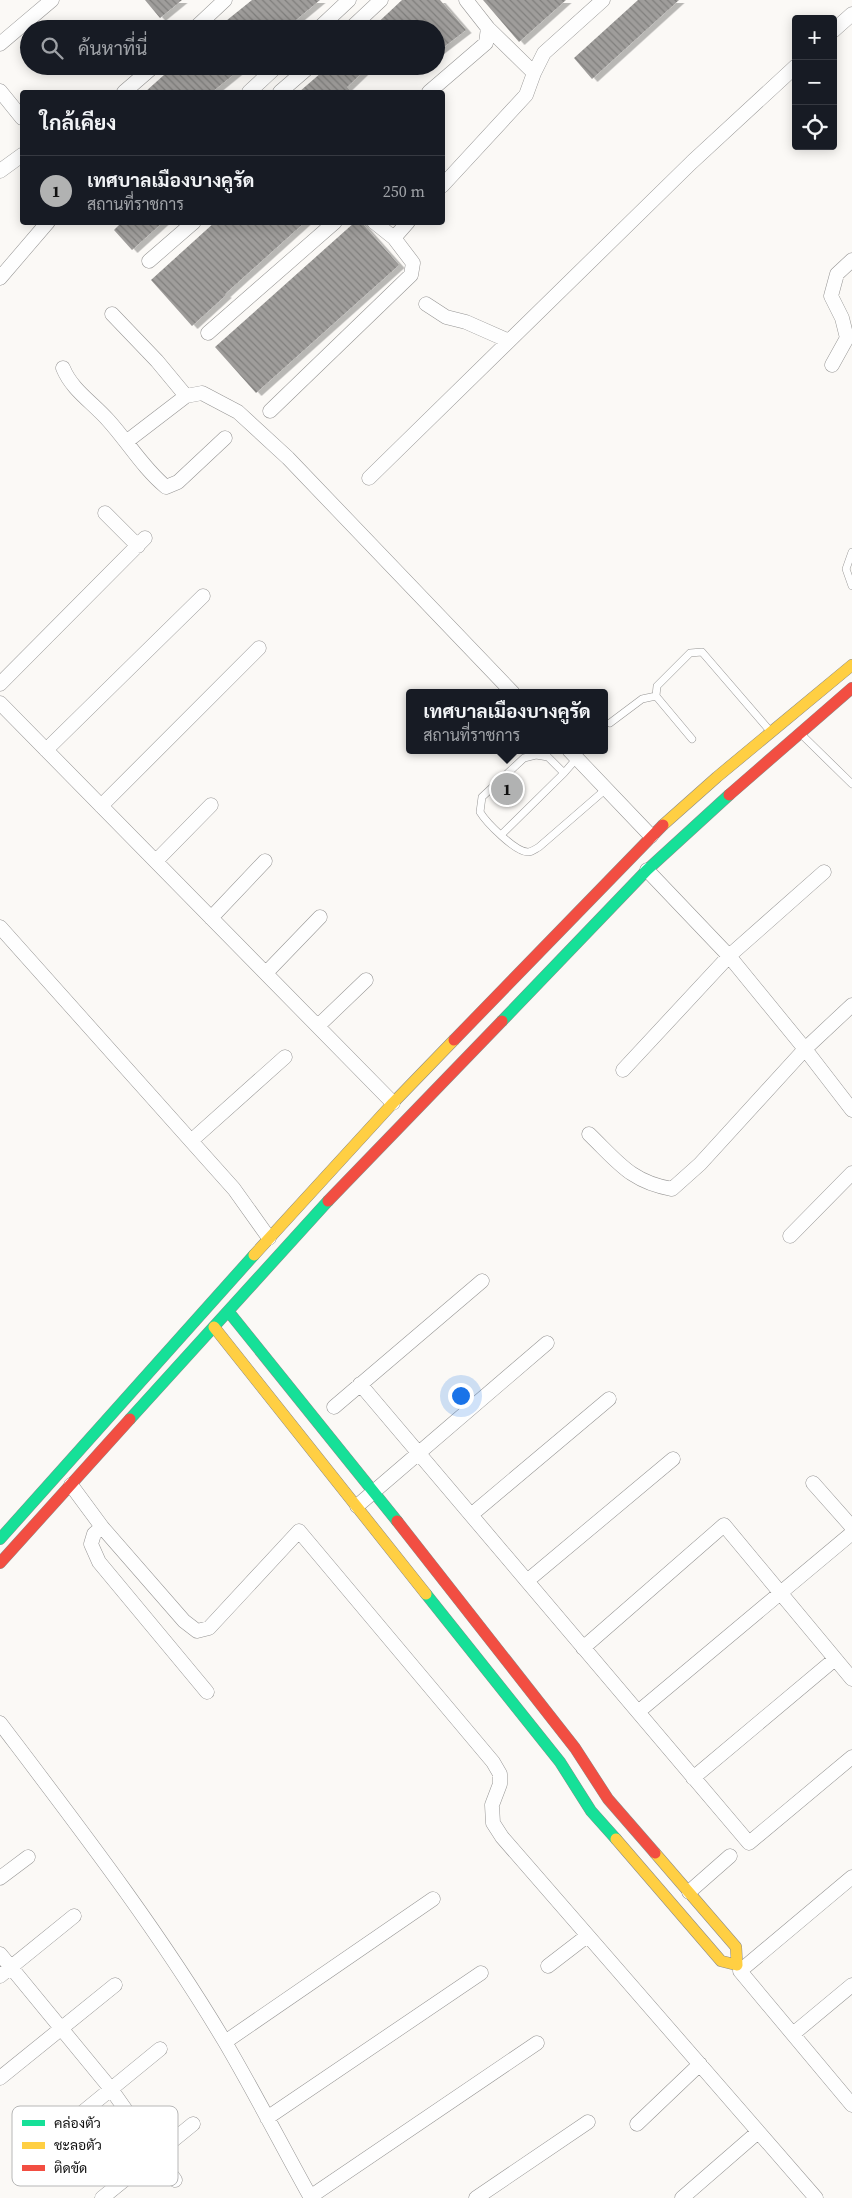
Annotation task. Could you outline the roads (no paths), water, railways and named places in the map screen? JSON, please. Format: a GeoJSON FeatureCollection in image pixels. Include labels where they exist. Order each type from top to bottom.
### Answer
{"type":"FeatureCollection","features":[{"type":"Feature","properties":{"kind":"street"},"geometry":{"type":"LineString","coordinates":[[28,20],[52,0]]}},
{"type":"Feature","properties":{"kind":"street"},"geometry":{"type":"LineString","coordinates":[[204,20],[225,0]]}},
{"type":"Feature","properties":{"kind":"street"},"geometry":{"type":"LineString","coordinates":[[328,20],[349,0]]}},
{"type":"Feature","properties":{"kind":"street"},"geometry":{"type":"LineString","coordinates":[[360,20],[381,0]]}},
{"type":"Feature","properties":{"kind":"street"},"geometry":{"type":"LineString","coordinates":[[466,0],[488,28],[534,73]]}},
{"type":"Feature","properties":{"kind":"street"},"geometry":{"type":"LineString","coordinates":[[445,183],[526,95],[544,53],[603,0]]}},
{"type":"Feature","properties":{"kind":"street"},"geometry":{"type":"LineString","coordinates":[[837,27],[852,14]]}},
{"type":"Feature","properties":{"kind":"street"},"geometry":{"type":"LineString","coordinates":[[0,44],[20,27]]}},
{"type":"Feature","properties":{"kind":"street"},"geometry":{"type":"LineString","coordinates":[[431,90],[486,43],[488,28]]}},
{"type":"Feature","properties":{"kind":"street"},"geometry":{"type":"LineString","coordinates":[[369,478],[692,162],[792,70]]}},
{"type":"Feature","properties":{"kind":"street"},"geometry":{"type":"LineString","coordinates":[[126,90],[144,75]]}},
{"type":"Feature","properties":{"kind":"street"},"geometry":{"type":"LineString","coordinates":[[251,90],[267,75]]}},
{"type":"Feature","properties":{"kind":"street"},"geometry":{"type":"LineString","coordinates":[[282,90],[300,75]]}},
{"type":"Feature","properties":{"kind":"street"},"geometry":{"type":"LineString","coordinates":[[0,91],[20,116]]}},
{"type":"Feature","properties":{"kind":"street"},"geometry":{"type":"LineString","coordinates":[[0,171],[20,156]]}},
{"type":"Feature","properties":{"kind":"street"},"geometry":{"type":"LineString","coordinates":[[0,278],[45,225]]}},
{"type":"Feature","properties":{"kind":"street"},"geometry":{"type":"LineString","coordinates":[[149,261],[191,225]]}},
{"type":"Feature","properties":{"kind":"street"},"geometry":{"type":"LineString","coordinates":[[208,333],[332,225]]}},
{"type":"Feature","properties":{"kind":"street"},"geometry":{"type":"LineString","coordinates":[[270,411],[411,275],[413,263],[394,238],[378,225]]}},
{"type":"Feature","properties":{"kind":"street"},"geometry":{"type":"LineString","coordinates":[[394,238],[405,225]]}},
{"type":"Feature","properties":{"kind":"street"},"geometry":{"type":"LineString","coordinates":[[832,365],[847,338],[842,318],[831,296],[837,274],[852,260]]}},
{"type":"Feature","properties":{"kind":"street"},"geometry":{"type":"LineString","coordinates":[[426,304],[446,317],[466,322],[509,341]]}},
{"type":"Feature","properties":{"kind":"street"},"geometry":{"type":"LineString","coordinates":[[112,314],[157,361],[186,396]]}},
{"type":"Feature","properties":{"kind":"street"},"geometry":{"type":"LineString","coordinates":[[63,368],[68,381],[108,419],[154,476],[166,486],[178,482],[225,438]]}},
{"type":"Feature","properties":{"kind":"street"},"geometry":{"type":"LineString","coordinates":[[126,442],[186,396],[202,393],[238,412],[288,458],[509,689]]}},
{"type":"Feature","properties":{"kind":"street"},"geometry":{"type":"LineString","coordinates":[[0,684],[141,542],[105,513]]}},
{"type":"Feature","properties":{"kind":"street"},"geometry":{"type":"LineString","coordinates":[[46,750],[203,596]]}},
{"type":"Feature","properties":{"kind":"street"},"geometry":{"type":"LineString","coordinates":[[101,806],[259,648]]}},
{"type":"Feature","properties":{"kind":"street"},"geometry":{"type":"LineString","coordinates":[[0,1539],[269,1238],[393,1103],[651,836],[717,777],[852,665]]}},
{"type":"Feature","properties":{"kind":"street"},"geometry":{"type":"LineString","coordinates":[[0,1563],[334,1194],[647,870],[851,690]]}},
{"type":"Feature","properties":{"kind":"street"},"geometry":{"type":"LineString","coordinates":[[0,703],[408,1118]]}},
{"type":"Feature","properties":{"kind":"street"},"geometry":{"type":"LineString","coordinates":[[573,754],[666,852]]}},
{"type":"Feature","properties":{"kind":"street"},"geometry":{"type":"LineString","coordinates":[[156,861],[211,805]]}},
{"type":"Feature","properties":{"kind":"street"},"geometry":{"type":"LineString","coordinates":[[633,855],[729,956],[852,1110]]}},
{"type":"Feature","properties":{"kind":"street"},"geometry":{"type":"LineString","coordinates":[[211,918],[265,861]]}},
{"type":"Feature","properties":{"kind":"street"},"geometry":{"type":"LineString","coordinates":[[623,1070],[729,956],[824,872]]}},
{"type":"Feature","properties":{"kind":"street"},"geometry":{"type":"LineString","coordinates":[[266,973],[320,917]]}},
{"type":"Feature","properties":{"kind":"street"},"geometry":{"type":"LineString","coordinates":[[0,927],[234,1189],[269,1238]]}},
{"type":"Feature","properties":{"kind":"street"},"geometry":{"type":"LineString","coordinates":[[318,1026],[366,980]]}},
{"type":"Feature","properties":{"kind":"street"},"geometry":{"type":"LineString","coordinates":[[589,1134],[628,1172],[652,1185],[672,1189],[700,1164],[805,1049],[852,1005]]}},
{"type":"Feature","properties":{"kind":"street"},"geometry":{"type":"LineString","coordinates":[[191,1141],[285,1057]]}},
{"type":"Feature","properties":{"kind":"street"},"geometry":{"type":"LineString","coordinates":[[790,1236],[852,1173]]}},
{"type":"Feature","properties":{"kind":"street"},"geometry":{"type":"LineString","coordinates":[[334,1406],[482,1281]]}},
{"type":"Feature","properties":{"kind":"street"},"geometry":{"type":"LineString","coordinates":[[228,1312],[374,1491],[542,1704],[575,1748],[608,1799],[736,1947],[739,1968]]}},
{"type":"Feature","properties":{"kind":"street"},"geometry":{"type":"LineString","coordinates":[[214,1327],[560,1762],[591,1811],[721,1961],[739,1968],[792,2034],[851,2102]]}},
{"type":"Feature","properties":{"kind":"street"},"geometry":{"type":"LineString","coordinates":[[357,1506],[547,1343]]}},
{"type":"Feature","properties":{"kind":"street"},"geometry":{"type":"LineString","coordinates":[[360,1384],[749,1844],[852,1757]]}},
{"type":"Feature","properties":{"kind":"street"},"geometry":{"type":"LineString","coordinates":[[471,1515],[609,1399]]}},
{"type":"Feature","properties":{"kind":"street"},"geometry":{"type":"LineString","coordinates":[[527,1581],[673,1459]]}},
{"type":"Feature","properties":{"kind":"street"},"geometry":{"type":"LineString","coordinates":[[813,1483],[852,1528]]}},
{"type":"Feature","properties":{"kind":"street"},"geometry":{"type":"LineString","coordinates":[[71,1485],[102,1527],[184,1620],[197,1631],[209,1628],[299,1530],[493,1762],[500,1774],[500,1784],[492,1805],[493,1823],[502,1837],[816,2198]]}},
{"type":"Feature","properties":{"kind":"street"},"geometry":{"type":"LineString","coordinates":[[583,1648],[724,1524],[852,1679]]}},
{"type":"Feature","properties":{"kind":"street"},"geometry":{"type":"LineString","coordinates":[[102,1527],[94,1534],[91,1544],[99,1562],[207,1692]]}},
{"type":"Feature","properties":{"kind":"street"},"geometry":{"type":"LineString","coordinates":[[638,1712],[852,1533]]}},
{"type":"Feature","properties":{"kind":"street"},"geometry":{"type":"LineString","coordinates":[[693,1778],[835,1658]]}},
{"type":"Feature","properties":{"kind":"street"},"geometry":{"type":"LineString","coordinates":[[499,1687],[517,1672]]}},
{"type":"Feature","properties":{"kind":"street"},"geometry":{"type":"LineString","coordinates":[[524,1719],[542,1704]]}},
{"type":"Feature","properties":{"kind":"street"},"geometry":{"type":"LineString","coordinates":[[0,1723],[53,1792],[176,1964],[225,2042],[310,2198],[537,2043]]}},
{"type":"Feature","properties":{"kind":"street"},"geometry":{"type":"LineString","coordinates":[[688,1892],[730,1856]]}},
{"type":"Feature","properties":{"kind":"street"},"geometry":{"type":"LineString","coordinates":[[0,1878],[28,1857]]}},
{"type":"Feature","properties":{"kind":"street"},"geometry":{"type":"LineString","coordinates":[[739,1968],[852,1877]]}},
{"type":"Feature","properties":{"kind":"street"},"geometry":{"type":"LineString","coordinates":[[225,2042],[433,1899]]}},
{"type":"Feature","properties":{"kind":"street"},"geometry":{"type":"LineString","coordinates":[[0,1976],[74,1916]]}},
{"type":"Feature","properties":{"kind":"street"},"geometry":{"type":"LineString","coordinates":[[548,1966],[587,1936]]}},
{"type":"Feature","properties":{"kind":"street"},"geometry":{"type":"LineString","coordinates":[[0,1954],[123,2106]]}},
{"type":"Feature","properties":{"kind":"street"},"geometry":{"type":"LineString","coordinates":[[267,2118],[481,1973]]}},
{"type":"Feature","properties":{"kind":"street"},"geometry":{"type":"LineString","coordinates":[[792,2034],[852,1984]]}},
{"type":"Feature","properties":{"kind":"street"},"geometry":{"type":"LineString","coordinates":[[0,2078],[115,1985]]}},
{"type":"Feature","properties":{"kind":"street"},"geometry":{"type":"LineString","coordinates":[[90,2106],[160,2048]]}},
{"type":"Feature","properties":{"kind":"street"},"geometry":{"type":"LineString","coordinates":[[637,2124],[700,2064]]}},
{"type":"Feature","properties":{"kind":"street"},"geometry":{"type":"LineString","coordinates":[[476,2198],[588,2122]]}},
{"type":"Feature","properties":{"kind":"street"},"geometry":{"type":"LineString","coordinates":[[178,2136],[194,2124]]}},
{"type":"Feature","properties":{"kind":"street"},"geometry":{"type":"LineString","coordinates":[[682,2198],[758,2132]]}},
{"type":"Feature","properties":{"kind":"street"},"geometry":{"type":"LineString","coordinates":[[102,2198],[116,2186]]}},
{"type":"Feature","properties":{"kind":"lane"},"geometry":{"type":"LineString","coordinates":[[852,552],[846,569],[852,586]]}},
{"type":"Feature","properties":{"kind":"lane"},"geometry":{"type":"LineString","coordinates":[[692,739],[656,696],[657,686],[690,653],[702,652],[771,732]]}},
{"type":"Feature","properties":{"kind":"lane"},"geometry":{"type":"LineString","coordinates":[[610,723],[642,699],[656,696]]}},
{"type":"Feature","properties":{"kind":"lane"},"geometry":{"type":"LineString","coordinates":[[800,733],[852,784]]}},
{"type":"Feature","properties":{"kind":"lane"},"geometry":{"type":"LineString","coordinates":[[501,835],[564,773],[573,754]]}},
{"type":"Feature","properties":{"kind":"lane"},"geometry":{"type":"LineString","coordinates":[[564,773],[548,757],[536,755],[524,758],[482,797],[480,812],[488,824],[501,835],[524,851],[530,852],[539,847],[606,788]]}},
{"type":"Feature","properties":{"kind":"place","name":"เทศบาลเมืองบางคูรัด"},"geometry":{"type":"Point","coordinates":[507,789]}}]}
